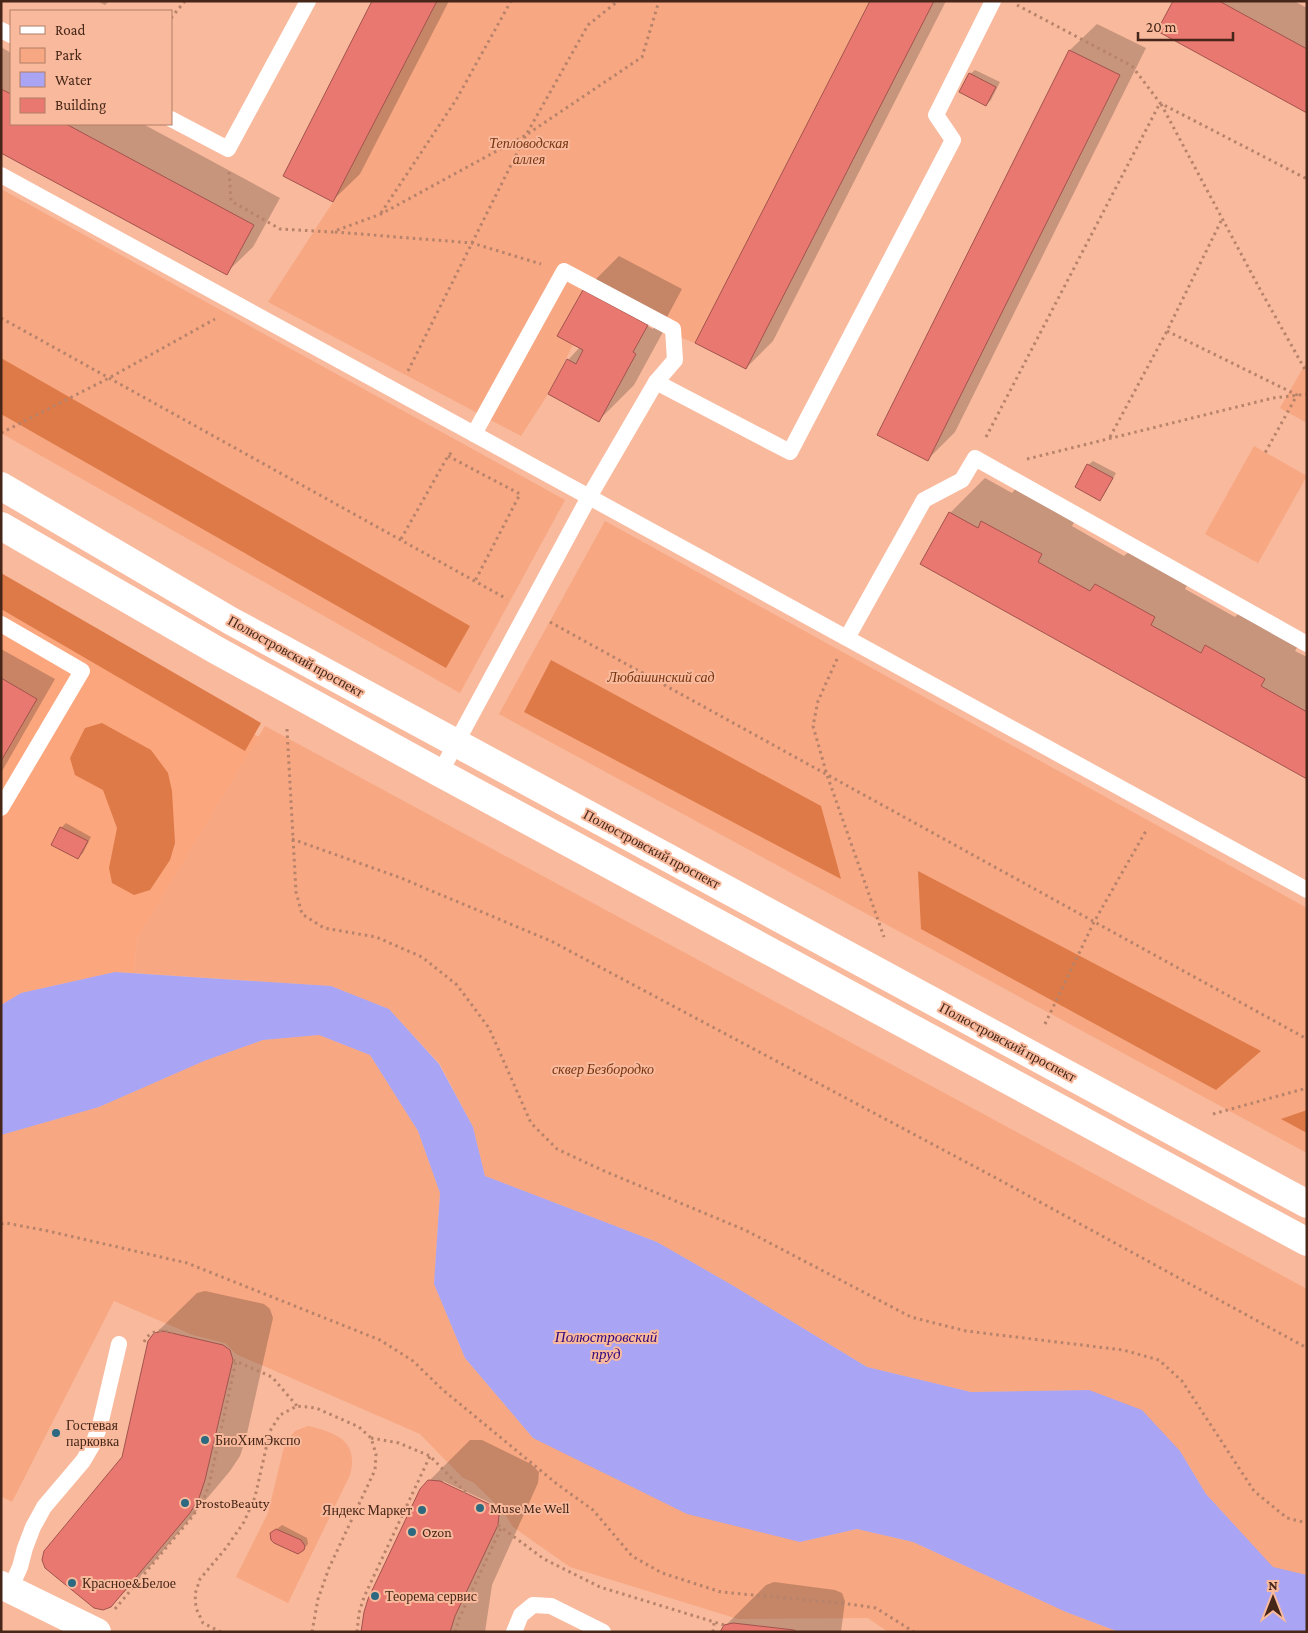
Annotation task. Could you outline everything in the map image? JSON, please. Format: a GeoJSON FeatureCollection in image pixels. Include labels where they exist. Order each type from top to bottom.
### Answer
{"type":"FeatureCollection","features":[{"type":"Feature","properties":{"kind":"main road","name":"Полюстровский проспект"},"geometry":{"type":"LineString","coordinates":[[1,486],[231,621],[1307,1204]]}},
{"type":"Feature","properties":{"kind":"main road"},"geometry":{"type":"LineString","coordinates":[[1,526],[216,650],[440,773],[1307,1242]]}},
{"type":"Feature","properties":{"kind":"main road"},"geometry":{"type":"LineString","coordinates":[[6,1587],[96,1632]]}},
{"type":"Feature","properties":{"kind":"lane"},"geometry":{"type":"LineString","coordinates":[[172,120],[228,149],[308,1]]}},
{"type":"Feature","properties":{"kind":"lane"},"geometry":{"type":"LineString","coordinates":[[656,382],[790,452],[953,140],[936,115],[993,1]]}},
{"type":"Feature","properties":{"kind":"lane"},"geometry":{"type":"LineString","coordinates":[[1,175],[1307,890]]}},
{"type":"Feature","properties":{"kind":"lane"},"geometry":{"type":"LineString","coordinates":[[440,773],[589,497],[656,382],[675,360],[673,329],[564,271],[474,434]]}},
{"type":"Feature","properties":{"kind":"lane"},"geometry":{"type":"LineString","coordinates":[[847,638],[924,500],[962,480],[975,458],[1307,644]]}},
{"type":"Feature","properties":{"kind":"lane"},"geometry":{"type":"LineString","coordinates":[[1,624],[82,671],[1,808]]}},
{"type":"Feature","properties":{"kind":"lane"},"geometry":{"type":"LineString","coordinates":[[6,1587],[20,1567],[36,1520],[44,1507],[83,1461],[94,1444],[119,1344]]}},
{"type":"Feature","properties":{"kind":"lane"},"geometry":{"type":"LineString","coordinates":[[514,1632],[521,1615],[533,1604],[551,1606],[603,1632]]}},
{"type":"Feature","properties":{"kind":"path"},"geometry":{"type":"LineString","coordinates":[[172,17],[185,1]]}},
{"type":"Feature","properties":{"kind":"path"},"geometry":{"type":"LineString","coordinates":[[381,214],[456,100],[511,1]]}},
{"type":"Feature","properties":{"kind":"path"},"geometry":{"type":"LineString","coordinates":[[398,392],[526,135],[588,25],[618,1]]}},
{"type":"Feature","properties":{"kind":"path"},"geometry":{"type":"LineString","coordinates":[[332,232],[381,214],[526,135],[642,57],[659,1]]}},
{"type":"Feature","properties":{"kind":"path"},"geometry":{"type":"LineString","coordinates":[[1010,1],[1132,66],[1160,103],[1262,293],[1307,372]]}},
{"type":"Feature","properties":{"kind":"path"},"geometry":{"type":"LineString","coordinates":[[1160,103],[1307,179]]}},
{"type":"Feature","properties":{"kind":"path"},"geometry":{"type":"LineString","coordinates":[[975,458],[1160,103]]}},
{"type":"Feature","properties":{"kind":"path"},"geometry":{"type":"LineString","coordinates":[[228,149],[230,201],[280,230],[332,232],[472,243],[564,271]]}},
{"type":"Feature","properties":{"kind":"path"},"geometry":{"type":"LineString","coordinates":[[1110,438],[1167,331],[1222,219]]}},
{"type":"Feature","properties":{"kind":"path"},"geometry":{"type":"LineString","coordinates":[[1,432],[109,378],[240,306]]}},
{"type":"Feature","properties":{"kind":"path"},"geometry":{"type":"LineString","coordinates":[[1,318],[1307,1039]]}},
{"type":"Feature","properties":{"kind":"path"},"geometry":{"type":"LineString","coordinates":[[1167,331],[1297,395]]}},
{"type":"Feature","properties":{"kind":"path"},"geometry":{"type":"LineString","coordinates":[[990,468],[1273,398],[1307,394]]}},
{"type":"Feature","properties":{"kind":"path"},"geometry":{"type":"LineString","coordinates":[[1266,453],[1297,395]]}},
{"type":"Feature","properties":{"kind":"path"},"geometry":{"type":"LineString","coordinates":[[401,539],[448,456],[474,434]]}},
{"type":"Feature","properties":{"kind":"path"},"geometry":{"type":"LineString","coordinates":[[448,456],[520,494],[475,581]]}},
{"type":"Feature","properties":{"kind":"path"},"geometry":{"type":"LineString","coordinates":[[847,638],[818,701],[813,726],[827,775],[884,937]]}},
{"type":"Feature","properties":{"kind":"path"},"geometry":{"type":"LineString","coordinates":[[287,729],[296,892],[302,914],[324,928],[376,937],[422,957],[457,985],[489,1028],[531,1123],[557,1149],[746,1231],[911,1317],[966,1331],[1123,1350],[1159,1360],[1182,1381],[1254,1491],[1287,1518],[1307,1523]]}},
{"type":"Feature","properties":{"kind":"path"},"geometry":{"type":"LineString","coordinates":[[1045,1024],[1094,922],[1158,809]]}},
{"type":"Feature","properties":{"kind":"path"},"geometry":{"type":"LineString","coordinates":[[292,839],[401,878],[551,941],[996,1178],[1307,1348]]}},
{"type":"Feature","properties":{"kind":"path"},"geometry":{"type":"LineString","coordinates":[[1213,1114],[1307,1088]]}},
{"type":"Feature","properties":{"kind":"path"},"geometry":{"type":"LineString","coordinates":[[1,1224],[6,1223],[48,1231],[187,1263],[380,1340],[413,1361],[443,1390],[534,1466],[593,1510],[632,1556],[662,1573],[721,1592],[876,1608],[914,1632]]}},
{"type":"Feature","properties":{"kind":"path"},"geometry":{"type":"LineString","coordinates":[[114,1610],[202,1503],[209,1485],[234,1360],[272,1377],[297,1406]]}},
{"type":"Feature","properties":{"kind":"path"},"geometry":{"type":"LineString","coordinates":[[221,1632],[204,1623],[196,1608],[195,1594],[200,1579],[226,1548],[244,1522],[255,1497],[270,1431],[280,1415],[297,1406],[316,1408],[359,1427],[370,1438],[376,1454],[375,1470],[329,1568],[318,1599],[312,1632]]}},
{"type":"Feature","properties":{"kind":"path"},"geometry":{"type":"LineString","coordinates":[[370,1438],[399,1443],[430,1456],[466,1493]]}},
{"type":"Feature","properties":{"kind":"path"},"geometry":{"type":"LineString","coordinates":[[357,1632],[359,1613],[364,1597],[430,1456]]}},
{"type":"Feature","properties":{"kind":"path"},"geometry":{"type":"LineString","coordinates":[[455,1632],[500,1527],[544,1559],[600,1587],[724,1625]]}},
{"type":"Feature","properties":{"kind":"path"},"geometry":{"type":"LineString","coordinates":[[713,1632],[714,1622]]}},
{"type":"Feature","properties":{"kind":"shaded area"},"geometry":{"type":"Polygon","coordinates":[[[1,358],[470,626],[446,668],[1,414],[1,358]]]}},
{"type":"Feature","properties":{"kind":"shaded area"},"geometry":{"type":"Polygon","coordinates":[[[1,573],[261,723],[245,751],[1,609],[1,573]]]}},
{"type":"Feature","properties":{"kind":"shaded area"},"geometry":{"type":"Polygon","coordinates":[[[1,590],[259,737],[137,939],[134,973],[115,972],[21,993],[1,1005],[1,590]]]}},
{"type":"Feature","properties":{"kind":"shaded area"},"geometry":{"type":"Polygon","coordinates":[[[551,660],[821,806],[841,879],[524,712],[551,660]]]}},
{"type":"Feature","properties":{"kind":"shaded area"},"geometry":{"type":"Polygon","coordinates":[[[102,723],[151,750],[168,773],[172,791],[175,843],[170,860],[150,890],[134,895],[112,883],[109,868],[117,828],[103,790],[75,775],[70,758],[85,728],[102,723]]]}},
{"type":"Feature","properties":{"kind":"shaded area"},"geometry":{"type":"Polygon","coordinates":[[[918,871],[1261,1051],[1216,1090],[921,929],[918,871]]]}},
{"type":"Feature","properties":{"kind":"shaded area"},"geometry":{"type":"Polygon","coordinates":[[[1307,1110],[1307,1133],[1281,1119],[1307,1110]]]}},
{"type":"Feature","properties":{"kind":"green space","name":"Тепловодская аллея"},"geometry":{"type":"Polygon","coordinates":[[[437,1],[870,1],[695,343],[648,325],[583,290],[558,336],[573,345],[548,394],[521,436],[268,302],[333,202],[437,1]]]}},
{"type":"Feature","properties":{"kind":"green space"},"geometry":{"type":"Polygon","coordinates":[[[1,189],[565,500],[460,693],[1,433],[1,189]]]}},
{"type":"Feature","properties":{"kind":"green space"},"geometry":{"type":"Polygon","coordinates":[[[1307,361],[1307,423],[1280,408],[1307,361]]]}},
{"type":"Feature","properties":{"kind":"green space"},"geometry":{"type":"Polygon","coordinates":[[[1254,446],[1307,476],[1258,563],[1205,534],[1254,446]]]}},
{"type":"Feature","properties":{"kind":"green space","name":"Любашинский сад"},"geometry":{"type":"Polygon","coordinates":[[[605,521],[1307,908],[1307,1153],[499,714],[605,521]]]}},
{"type":"Feature","properties":{"kind":"green space","name":"сквер Безбородко"},"geometry":{"type":"Polygon","coordinates":[[[265,726],[1307,1289],[1307,1575],[1273,1568],[1206,1494],[1180,1451],[1089,1390],[971,1392],[867,1367],[657,1242],[485,1176],[473,1127],[440,1064],[389,1009],[331,986],[134,973],[137,939],[265,726]]]}},
{"type":"Feature","properties":{"kind":"green space"},"geometry":{"type":"Polygon","coordinates":[[[319,1035],[370,1055],[418,1131],[440,1193],[434,1284],[465,1358],[533,1438],[800,1542],[857,1529],[913,1542],[1066,1612],[1119,1632],[888,1632],[868,1618],[738,1619],[570,1567],[513,1527],[503,1511],[473,1482],[463,1478],[420,1434],[236,1354],[225,1343],[193,1335],[114,1301],[12,1502],[1,1496],[1,1135],[99,1107],[204,1061],[263,1040],[319,1035]]]}},
{"type":"Feature","properties":{"kind":"green space"},"geometry":{"type":"Polygon","coordinates":[[[308,1426],[328,1432],[343,1440],[348,1446],[352,1463],[350,1475],[288,1603],[236,1577],[268,1513],[285,1443],[295,1431],[308,1426]]]}},
{"type":"Feature","properties":{"kind":"water","name":"Полюстровский пруд"},"geometry":{"type":"Polygon","coordinates":[[[115,972],[331,986],[389,1009],[439,1064],[473,1127],[485,1176],[657,1242],[867,1367],[971,1392],[1089,1390],[1142,1410],[1180,1451],[1206,1494],[1273,1567],[1307,1575],[1307,1632],[1119,1632],[1066,1612],[913,1542],[857,1529],[800,1542],[687,1514],[533,1438],[465,1358],[434,1284],[440,1193],[418,1131],[370,1055],[319,1035],[263,1040],[204,1061],[99,1107],[1,1135],[1,1005],[21,993],[115,972]]]}},
{"type":"Feature","properties":{"kind":"building"},"geometry":{"type":"Polygon","coordinates":[[[372,1],[437,1],[333,202],[283,176],[372,1]]]}},
{"type":"Feature","properties":{"kind":"building"},"geometry":{"type":"Polygon","coordinates":[[[870,1],[934,1],[746,369],[695,343],[870,1]]]}},
{"type":"Feature","properties":{"kind":"building"},"geometry":{"type":"Polygon","coordinates":[[[1173,1],[1219,1],[1307,49],[1307,113],[1157,31],[1173,1]]]}},
{"type":"Feature","properties":{"kind":"building"},"geometry":{"type":"Polygon","coordinates":[[[1069,50],[1120,75],[928,461],[877,435],[1069,50]]]}},
{"type":"Feature","properties":{"kind":"building"},"geometry":{"type":"Polygon","coordinates":[[[969,73],[996,87],[986,106],[959,92],[969,73]]]}},
{"type":"Feature","properties":{"kind":"building"},"geometry":{"type":"Polygon","coordinates":[[[1,89],[10,94],[10,125],[68,125],[254,225],[227,275],[1,153],[1,89]]]}},
{"type":"Feature","properties":{"kind":"building"},"geometry":{"type":"Polygon","coordinates":[[[583,290],[648,325],[633,352],[636,354],[599,422],[548,394],[567,359],[576,364],[583,350],[557,336],[583,290]]]}},
{"type":"Feature","properties":{"kind":"building"},"geometry":{"type":"Polygon","coordinates":[[[1087,464],[1113,478],[1100,501],[1075,487],[1087,464]]]}},
{"type":"Feature","properties":{"kind":"building"},"geometry":{"type":"Polygon","coordinates":[[[949,512],[978,528],[981,521],[1042,554],[1038,562],[1090,591],[1095,584],[1155,617],[1151,625],[1201,653],[1205,645],[1265,679],[1261,686],[1307,712],[1307,779],[920,564],[949,512]]]}},
{"type":"Feature","properties":{"kind":"building"},"geometry":{"type":"Polygon","coordinates":[[[1,678],[37,699],[1,761],[1,678]]]}},
{"type":"Feature","properties":{"kind":"building"},"geometry":{"type":"Polygon","coordinates":[[[60,827],[88,841],[78,859],[51,845],[60,827]]]}},
{"type":"Feature","properties":{"kind":"building"},"geometry":{"type":"Polygon","coordinates":[[[163,1331],[223,1345],[230,1350],[233,1360],[205,1480],[199,1498],[190,1513],[111,1607],[103,1610],[94,1608],[45,1568],[42,1560],[44,1551],[122,1457],[148,1341],[154,1333],[163,1331]]]}},
{"type":"Feature","properties":{"kind":"building"},"geometry":{"type":"Polygon","coordinates":[[[428,1480],[440,1481],[491,1505],[499,1514],[498,1525],[455,1616],[450,1632],[361,1632],[368,1599],[420,1489],[428,1480]]]}},
{"type":"Feature","properties":{"kind":"building"},"geometry":{"type":"Polygon","coordinates":[[[276,1529],[301,1540],[305,1546],[304,1550],[298,1554],[274,1543],[271,1540],[270,1533],[276,1529]]]}},
{"type":"Feature","properties":{"kind":"building"},"geometry":{"type":"Polygon","coordinates":[[[733,1623],[794,1630],[797,1632],[720,1632],[724,1625],[733,1623]]]}},
{"type":"Feature","properties":{"kind":"place","name":"Гостевая парковка"},"geometry":{"type":"Point","coordinates":[56,1433]}},
{"type":"Feature","properties":{"kind":"place","name":"БиоХимЭкспо"},"geometry":{"type":"Point","coordinates":[205,1440]}},
{"type":"Feature","properties":{"kind":"place","name":"ProstoBeauty"},"geometry":{"type":"Point","coordinates":[185,1503]}},
{"type":"Feature","properties":{"kind":"place","name":"Muse Me Well"},"geometry":{"type":"Point","coordinates":[480,1508]}},
{"type":"Feature","properties":{"kind":"place","name":"Яндекс Маркет"},"geometry":{"type":"Point","coordinates":[422,1510]}},
{"type":"Feature","properties":{"kind":"place","name":"Ozon"},"geometry":{"type":"Point","coordinates":[412,1532]}},
{"type":"Feature","properties":{"kind":"place","name":"Красное&Белое"},"geometry":{"type":"Point","coordinates":[72,1583]}},
{"type":"Feature","properties":{"kind":"place","name":"Теорема сервис"},"geometry":{"type":"Point","coordinates":[375,1596]}}]}
